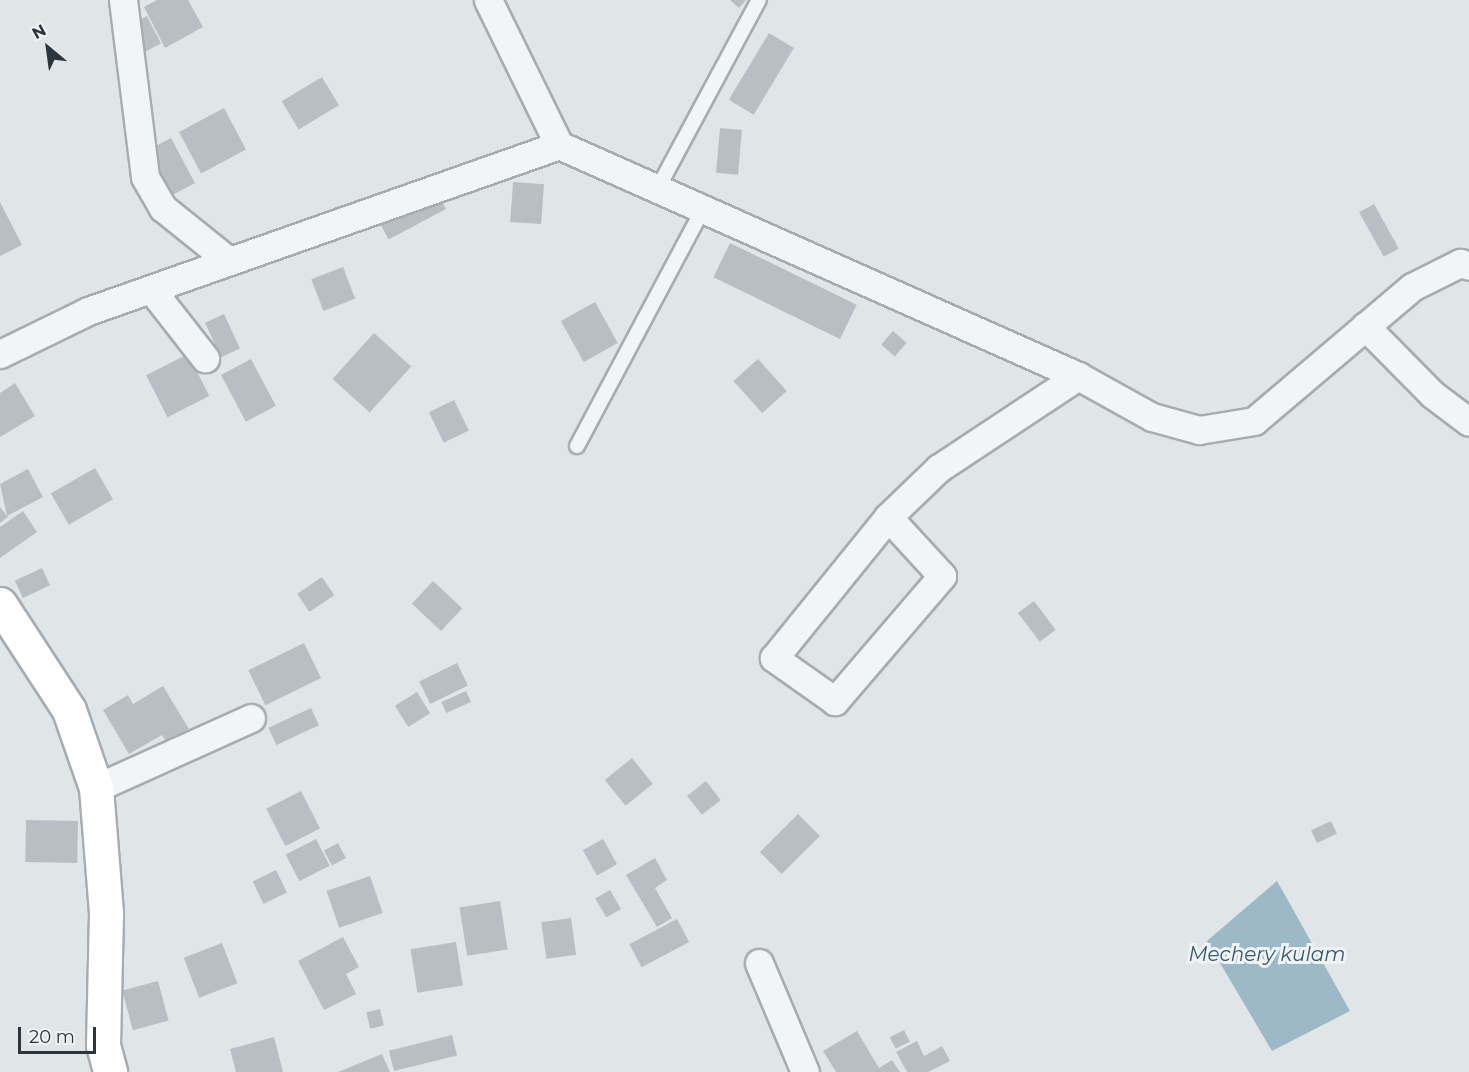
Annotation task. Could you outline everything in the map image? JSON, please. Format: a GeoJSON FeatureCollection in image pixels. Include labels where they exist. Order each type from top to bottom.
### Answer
{"type":"FeatureCollection","features":[{"type":"Feature","properties":{"kind":"main road"},"geometry":{"type":"LineString","coordinates":[[0,604],[69,710],[96,788],[106,914],[103,1045],[110,1072]]}},
{"type":"Feature","properties":{"kind":"street"},"geometry":{"type":"LineString","coordinates":[[123,0],[145,177],[163,208],[229,261]]}},
{"type":"Feature","properties":{"kind":"street"},"geometry":{"type":"LineString","coordinates":[[488,0],[559,145],[1078,376],[1152,417],[1199,430],[1254,421],[1412,286],[1460,263],[1469,266]]}},
{"type":"Feature","properties":{"kind":"street"},"geometry":{"type":"LineString","coordinates":[[0,354],[151,289],[559,145]]}},
{"type":"Feature","properties":{"kind":"street"},"geometry":{"type":"LineString","coordinates":[[151,289],[205,358]]}},
{"type":"Feature","properties":{"kind":"street"},"geometry":{"type":"LineString","coordinates":[[1365,326],[1432,394],[1469,422]]}},
{"type":"Feature","properties":{"kind":"street"},"geometry":{"type":"LineString","coordinates":[[888,517],[942,576],[836,701],[774,658],[888,517],[939,468],[1078,376]]}},
{"type":"Feature","properties":{"kind":"street"},"geometry":{"type":"LineString","coordinates":[[96,788],[251,718]]}},
{"type":"Feature","properties":{"kind":"street"},"geometry":{"type":"LineString","coordinates":[[759,963],[805,1072]]}},
{"type":"Feature","properties":{"kind":"lane"},"geometry":{"type":"LineString","coordinates":[[658,188],[759,0]]}},
{"type":"Feature","properties":{"kind":"lane"},"geometry":{"type":"LineString","coordinates":[[577,446],[703,209]]}},
{"type":"Feature","properties":{"kind":"water","name":"Mechery kulam"},"geometry":{"type":"Polygon","coordinates":[[[1277,881],[1350,1011],[1272,1051],[1207,941],[1277,881]]]}},
{"type":"Feature","properties":{"kind":"building"},"geometry":{"type":"Polygon","coordinates":[[[157,0],[188,0],[203,27],[165,48],[144,7],[157,0]]]}},
{"type":"Feature","properties":{"kind":"building"},"geometry":{"type":"Polygon","coordinates":[[[730,0],[746,0],[739,8],[730,0]]]}},
{"type":"Feature","properties":{"kind":"building"},"geometry":{"type":"Polygon","coordinates":[[[147,16],[161,44],[144,52],[130,25],[147,16]]]}},
{"type":"Feature","properties":{"kind":"building"},"geometry":{"type":"Polygon","coordinates":[[[769,33],[794,48],[754,115],[729,100],[769,33]]]}},
{"type":"Feature","properties":{"kind":"building"},"geometry":{"type":"Polygon","coordinates":[[[322,77],[339,105],[299,129],[282,101],[322,77]]]}},
{"type":"Feature","properties":{"kind":"building"},"geometry":{"type":"Polygon","coordinates":[[[224,108],[246,149],[201,173],[179,132],[224,108]]]}},
{"type":"Feature","properties":{"kind":"building"},"geometry":{"type":"Polygon","coordinates":[[[720,128],[742,130],[738,175],[716,173],[720,128]]]}},
{"type":"Feature","properties":{"kind":"building"},"geometry":{"type":"Polygon","coordinates":[[[171,138],[195,183],[173,195],[149,150],[171,138]]]}},
{"type":"Feature","properties":{"kind":"building"},"geometry":{"type":"Polygon","coordinates":[[[513,182],[544,184],[541,224],[510,222],[513,182]]]}},
{"type":"Feature","properties":{"kind":"building"},"geometry":{"type":"Polygon","coordinates":[[[438,194],[446,209],[389,240],[381,225],[438,194]]]}},
{"type":"Feature","properties":{"kind":"building"},"geometry":{"type":"Polygon","coordinates":[[[0,202],[22,245],[0,256],[0,202]]]}},
{"type":"Feature","properties":{"kind":"building"},"geometry":{"type":"Polygon","coordinates":[[[1374,204],[1399,249],[1384,257],[1359,212],[1374,204]]]}},
{"type":"Feature","properties":{"kind":"building"},"geometry":{"type":"Polygon","coordinates":[[[730,243],[857,305],[840,339],[713,277],[730,243]]]}},
{"type":"Feature","properties":{"kind":"building"},"geometry":{"type":"Polygon","coordinates":[[[343,267],[355,299],[323,311],[311,279],[343,267]]]}},
{"type":"Feature","properties":{"kind":"building"},"geometry":{"type":"Polygon","coordinates":[[[595,302],[618,343],[584,362],[561,321],[595,302]]]}},
{"type":"Feature","properties":{"kind":"building"},"geometry":{"type":"Polygon","coordinates":[[[224,314],[240,348],[221,357],[205,323],[224,314]]]}},
{"type":"Feature","properties":{"kind":"building"},"geometry":{"type":"Polygon","coordinates":[[[893,331],[907,343],[895,356],[881,345],[893,331]]]}},
{"type":"Feature","properties":{"kind":"building"},"geometry":{"type":"Polygon","coordinates":[[[374,333],[411,366],[370,413],[333,379],[374,333]]]}},
{"type":"Feature","properties":{"kind":"building"},"geometry":{"type":"Polygon","coordinates":[[[188,354],[209,396],[167,417],[146,375],[188,354]]]}},
{"type":"Feature","properties":{"kind":"building"},"geometry":{"type":"Polygon","coordinates":[[[251,359],[276,406],[246,422],[221,375],[251,359]]]}},
{"type":"Feature","properties":{"kind":"building"},"geometry":{"type":"Polygon","coordinates":[[[758,359],[787,391],[762,413],[733,381],[758,359]]]}},
{"type":"Feature","properties":{"kind":"building"},"geometry":{"type":"Polygon","coordinates":[[[15,383],[35,416],[0,437],[0,393],[15,383]]]}},
{"type":"Feature","properties":{"kind":"building"},"geometry":{"type":"Polygon","coordinates":[[[454,400],[469,431],[444,443],[429,412],[454,400]]]}},
{"type":"Feature","properties":{"kind":"building"},"geometry":{"type":"Polygon","coordinates":[[[95,468],[113,499],[69,525],[51,493],[95,468]]]}},
{"type":"Feature","properties":{"kind":"building"},"geometry":{"type":"Polygon","coordinates":[[[28,469],[43,497],[7,516],[0,484],[28,469]]]}},
{"type":"Feature","properties":{"kind":"building"},"geometry":{"type":"Polygon","coordinates":[[[0,507],[8,517],[0,523],[0,507]]]}},
{"type":"Feature","properties":{"kind":"building"},"geometry":{"type":"Polygon","coordinates":[[[23,511],[37,532],[0,558],[0,527],[23,511]]]}},
{"type":"Feature","properties":{"kind":"building"},"geometry":{"type":"Polygon","coordinates":[[[42,568],[50,585],[23,598],[15,581],[42,568]]]}},
{"type":"Feature","properties":{"kind":"building"},"geometry":{"type":"Polygon","coordinates":[[[322,577],[334,595],[309,612],[297,594],[322,577]]]}},
{"type":"Feature","properties":{"kind":"building"},"geometry":{"type":"Polygon","coordinates":[[[433,581],[462,608],[441,631],[412,604],[433,581]]]}},
{"type":"Feature","properties":{"kind":"building"},"geometry":{"type":"Polygon","coordinates":[[[1034,601],[1056,630],[1040,642],[1018,613],[1034,601]]]}},
{"type":"Feature","properties":{"kind":"building"},"geometry":{"type":"Polygon","coordinates":[[[304,643],[321,678],[265,705],[248,670],[304,643]]]}},
{"type":"Feature","properties":{"kind":"building"},"geometry":{"type":"Polygon","coordinates":[[[457,663],[468,685],[430,704],[419,681],[457,663]]]}},
{"type":"Feature","properties":{"kind":"building"},"geometry":{"type":"Polygon","coordinates":[[[163,686],[189,729],[167,743],[162,735],[129,754],[103,710],[128,695],[133,704],[163,686]]]}},
{"type":"Feature","properties":{"kind":"building"},"geometry":{"type":"Polygon","coordinates":[[[466,691],[471,702],[446,713],[441,702],[466,691]]]}},
{"type":"Feature","properties":{"kind":"building"},"geometry":{"type":"Polygon","coordinates":[[[417,692],[430,713],[408,727],[395,706],[417,692]]]}},
{"type":"Feature","properties":{"kind":"building"},"geometry":{"type":"Polygon","coordinates":[[[311,708],[319,725],[276,745],[268,728],[311,708]]]}},
{"type":"Feature","properties":{"kind":"building"},"geometry":{"type":"Polygon","coordinates":[[[632,758],[653,784],[626,806],[605,780],[632,758]]]}},
{"type":"Feature","properties":{"kind":"building"},"geometry":{"type":"Polygon","coordinates":[[[706,781],[721,800],[702,815],[687,796],[706,781]]]}},
{"type":"Feature","properties":{"kind":"building"},"geometry":{"type":"Polygon","coordinates":[[[301,791],[320,828],[285,846],[266,809],[301,791]]]}},
{"type":"Feature","properties":{"kind":"building"},"geometry":{"type":"Polygon","coordinates":[[[798,814],[820,836],[782,874],[760,852],[798,814]]]}},
{"type":"Feature","properties":{"kind":"building"},"geometry":{"type":"Polygon","coordinates":[[[26,820],[78,821],[77,863],[25,862],[26,820]]]}},
{"type":"Feature","properties":{"kind":"building"},"geometry":{"type":"Polygon","coordinates":[[[1331,821],[1337,834],[1317,843],[1311,830],[1331,821]]]}},
{"type":"Feature","properties":{"kind":"building"},"geometry":{"type":"Polygon","coordinates":[[[316,839],[330,866],[299,881],[286,854],[316,839]]]}},
{"type":"Feature","properties":{"kind":"building"},"geometry":{"type":"Polygon","coordinates":[[[603,839],[617,864],[597,876],[583,850],[603,839]]]}},
{"type":"Feature","properties":{"kind":"building"},"geometry":{"type":"Polygon","coordinates":[[[338,843],[346,858],[332,866],[324,851],[338,843]]]}},
{"type":"Feature","properties":{"kind":"building"},"geometry":{"type":"Polygon","coordinates":[[[655,858],[667,880],[655,888],[672,918],[657,927],[626,875],[655,858]]]}},
{"type":"Feature","properties":{"kind":"building"},"geometry":{"type":"Polygon","coordinates":[[[276,870],[287,892],[264,904],[253,881],[276,870]]]}},
{"type":"Feature","properties":{"kind":"building"},"geometry":{"type":"Polygon","coordinates":[[[370,876],[383,913],[339,928],[327,891],[370,876]]]}},
{"type":"Feature","properties":{"kind":"building"},"geometry":{"type":"Polygon","coordinates":[[[610,890],[621,909],[606,918],[595,898],[610,890]]]}},
{"type":"Feature","properties":{"kind":"building"},"geometry":{"type":"Polygon","coordinates":[[[500,901],[508,949],[467,956],[460,907],[500,901]]]}},
{"type":"Feature","properties":{"kind":"building"},"geometry":{"type":"Polygon","coordinates":[[[571,918],[576,955],[546,959],[541,922],[571,918]]]}},
{"type":"Feature","properties":{"kind":"building"},"geometry":{"type":"Polygon","coordinates":[[[677,919],[689,942],[642,967],[629,944],[677,919]]]}},
{"type":"Feature","properties":{"kind":"building"},"geometry":{"type":"Polygon","coordinates":[[[343,937],[359,967],[346,974],[356,994],[324,1010],[298,961],[343,937]]]}},
{"type":"Feature","properties":{"kind":"building"},"geometry":{"type":"Polygon","coordinates":[[[456,942],[463,985],[417,993],[411,949],[456,942]]]}},
{"type":"Feature","properties":{"kind":"building"},"geometry":{"type":"Polygon","coordinates":[[[222,943],[237,983],[199,998],[184,958],[222,943]]]}},
{"type":"Feature","properties":{"kind":"building"},"geometry":{"type":"Polygon","coordinates":[[[158,981],[169,1021],[133,1030],[122,991],[158,981]]]}},
{"type":"Feature","properties":{"kind":"building"},"geometry":{"type":"Polygon","coordinates":[[[380,1009],[384,1026],[370,1029],[366,1012],[380,1009]]]}},
{"type":"Feature","properties":{"kind":"building"},"geometry":{"type":"Polygon","coordinates":[[[904,1030],[910,1042],[896,1049],[890,1037],[904,1030]]]}},
{"type":"Feature","properties":{"kind":"building"},"geometry":{"type":"Polygon","coordinates":[[[857,1031],[879,1068],[892,1060],[900,1072],[836,1072],[823,1051],[857,1031]]]}},
{"type":"Feature","properties":{"kind":"building"},"geometry":{"type":"Polygon","coordinates":[[[452,1035],[457,1055],[394,1071],[389,1051],[452,1035]]]}},
{"type":"Feature","properties":{"kind":"building"},"geometry":{"type":"Polygon","coordinates":[[[274,1037],[283,1072],[236,1072],[230,1049],[274,1037]]]}},
{"type":"Feature","properties":{"kind":"building"},"geometry":{"type":"Polygon","coordinates":[[[917,1041],[924,1056],[942,1046],[950,1061],[928,1072],[907,1072],[896,1052],[917,1041]]]}},
{"type":"Feature","properties":{"kind":"building"},"geometry":{"type":"Polygon","coordinates":[[[382,1054],[390,1072],[338,1072],[382,1054]]]}}]}
